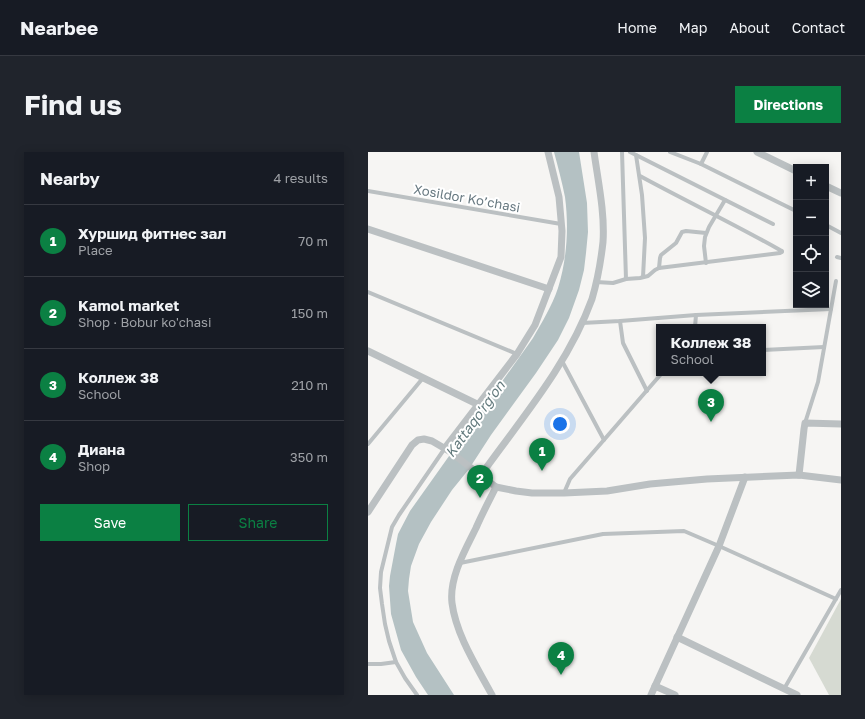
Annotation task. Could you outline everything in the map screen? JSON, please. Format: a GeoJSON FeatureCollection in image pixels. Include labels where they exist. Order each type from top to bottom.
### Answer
{"type":"FeatureCollection","features":[{"type":"Feature","properties":{"kind":"street"},"geometry":{"type":"LineString","coordinates":[[417,695],[396,662],[385,624],[380,588],[381,572],[388,540],[392,527],[410,498],[447,450],[535,325],[561,257],[562,224],[559,197],[548,152]]}},
{"type":"Feature","properties":{"kind":"street"},"geometry":{"type":"LineString","coordinates":[[481,475],[529,410],[562,361],[582,323],[592,298],[603,242],[602,210],[594,152]]}},
{"type":"Feature","properties":{"kind":"street"},"geometry":{"type":"LineString","coordinates":[[622,152],[626,279]]}},
{"type":"Feature","properties":{"kind":"street"},"geometry":{"type":"LineString","coordinates":[[630,152],[773,224]]}},
{"type":"Feature","properties":{"kind":"street"},"geometry":{"type":"LineString","coordinates":[[670,152],[701,164],[793,210]]}},
{"type":"Feature","properties":{"kind":"street"},"geometry":{"type":"LineString","coordinates":[[701,164],[707,152]]}},
{"type":"Feature","properties":{"kind":"street"},"geometry":{"type":"LineString","coordinates":[[757,152],[793,170]]}},
{"type":"Feature","properties":{"kind":"street"},"geometry":{"type":"LineString","coordinates":[[636,155],[640,176],[645,238],[643,278]]}},
{"type":"Feature","properties":{"kind":"street"},"geometry":{"type":"LineString","coordinates":[[596,282],[613,283],[626,279],[643,278],[659,268],[782,252],[753,234],[681,199],[640,176]]}},
{"type":"Feature","properties":{"kind":"street"},"geometry":{"type":"LineString","coordinates":[[829,187],[841,193]]}},
{"type":"Feature","properties":{"kind":"street","name":"Xosildor Ko’chasi"},"geometry":{"type":"LineString","coordinates":[[368,191],[562,224]]}},
{"type":"Feature","properties":{"kind":"street"},"geometry":{"type":"LineString","coordinates":[[706,263],[704,246],[706,233],[725,200]]}},
{"type":"Feature","properties":{"kind":"street"},"geometry":{"type":"LineString","coordinates":[[829,227],[841,233]]}},
{"type":"Feature","properties":{"kind":"street"},"geometry":{"type":"LineString","coordinates":[[368,229],[549,289]]}},
{"type":"Feature","properties":{"kind":"street"},"geometry":{"type":"LineString","coordinates":[[659,268],[660,258],[676,243],[682,232],[706,233]]}},
{"type":"Feature","properties":{"kind":"street"},"geometry":{"type":"LineString","coordinates":[[799,475],[805,423],[818,382],[836,281]]}},
{"type":"Feature","properties":{"kind":"street"},"geometry":{"type":"LineString","coordinates":[[368,292],[516,354]]}},
{"type":"Feature","properties":{"kind":"street"},"geometry":{"type":"LineString","coordinates":[[582,323],[696,315],[831,309]]}},
{"type":"Feature","properties":{"kind":"street"},"geometry":{"type":"LineString","coordinates":[[695,324],[696,315]]}},
{"type":"Feature","properties":{"kind":"street"},"geometry":{"type":"LineString","coordinates":[[620,321],[623,343],[647,391]]}},
{"type":"Feature","properties":{"kind":"street"},"geometry":{"type":"LineString","coordinates":[[766,350],[824,347]]}},
{"type":"Feature","properties":{"kind":"street"},"geometry":{"type":"LineString","coordinates":[[369,352],[479,405]]}},
{"type":"Feature","properties":{"kind":"street"},"geometry":{"type":"LineString","coordinates":[[562,361],[604,440]]}},
{"type":"Feature","properties":{"kind":"street"},"geometry":{"type":"LineString","coordinates":[[564,493],[570,479],[660,376]]}},
{"type":"Feature","properties":{"kind":"street"},"geometry":{"type":"LineString","coordinates":[[368,444],[370,439],[423,378]]}},
{"type":"Feature","properties":{"kind":"street"},"geometry":{"type":"LineString","coordinates":[[805,423],[841,424]]}},
{"type":"Feature","properties":{"kind":"street"},"geometry":{"type":"LineString","coordinates":[[368,512],[412,445],[418,440],[424,439],[432,441],[447,450],[496,487],[532,493],[607,491],[650,484],[745,477],[799,475],[841,480]]}},
{"type":"Feature","properties":{"kind":"street"},"geometry":{"type":"LineString","coordinates":[[651,695],[720,546],[745,477]]}},
{"type":"Feature","properties":{"kind":"street"},"geometry":{"type":"LineString","coordinates":[[492,695],[465,645],[456,624],[452,602],[452,583],[462,555],[496,487]]}},
{"type":"Feature","properties":{"kind":"street"},"geometry":{"type":"LineString","coordinates":[[460,563],[603,534],[684,531],[836,599]]}},
{"type":"Feature","properties":{"kind":"street"},"geometry":{"type":"LineString","coordinates":[[784,689],[841,590]]}},
{"type":"Feature","properties":{"kind":"street"},"geometry":{"type":"LineString","coordinates":[[677,637],[797,695]]}},
{"type":"Feature","properties":{"kind":"street"},"geometry":{"type":"LineString","coordinates":[[368,664],[396,662]]}},
{"type":"Feature","properties":{"kind":"street"},"geometry":{"type":"LineString","coordinates":[[655,686],[675,695]]}},
{"type":"Feature","properties":{"kind":"shaded area"},"geometry":{"type":"Polygon","coordinates":[[[554,152],[579,152],[587,203],[588,232],[584,270],[569,318],[558,340],[469,469],[452,490],[431,522],[419,544],[411,566],[408,591],[413,622],[427,653],[454,695],[428,695],[401,650],[391,614],[389,586],[398,534],[410,511],[533,338],[556,295],[565,254],[567,220],[565,197],[554,152]]]}},
{"type":"Feature","properties":{"kind":"shaded area"},"geometry":{"type":"Polygon","coordinates":[[[841,599],[841,695],[829,695],[809,658],[841,599]]]}},
{"type":"Feature","properties":{"kind":"place","name":"Коллеж 38"},"geometry":{"type":"Point","coordinates":[711,422]}},
{"type":"Feature","properties":{"kind":"place","name":"Хуршид фитнес зал"},"geometry":{"type":"Point","coordinates":[542,471]}},
{"type":"Feature","properties":{"kind":"place","name":"Kamol market"},"geometry":{"type":"Point","coordinates":[480,498]}},
{"type":"Feature","properties":{"kind":"place","name":"Диана"},"geometry":{"type":"Point","coordinates":[561,675]}},
{"type":"Feature","properties":{"kind":"water label","name":"Kattaqo'rg'on"},"geometry":{"type":"Point","coordinates":[475,419]}}]}
